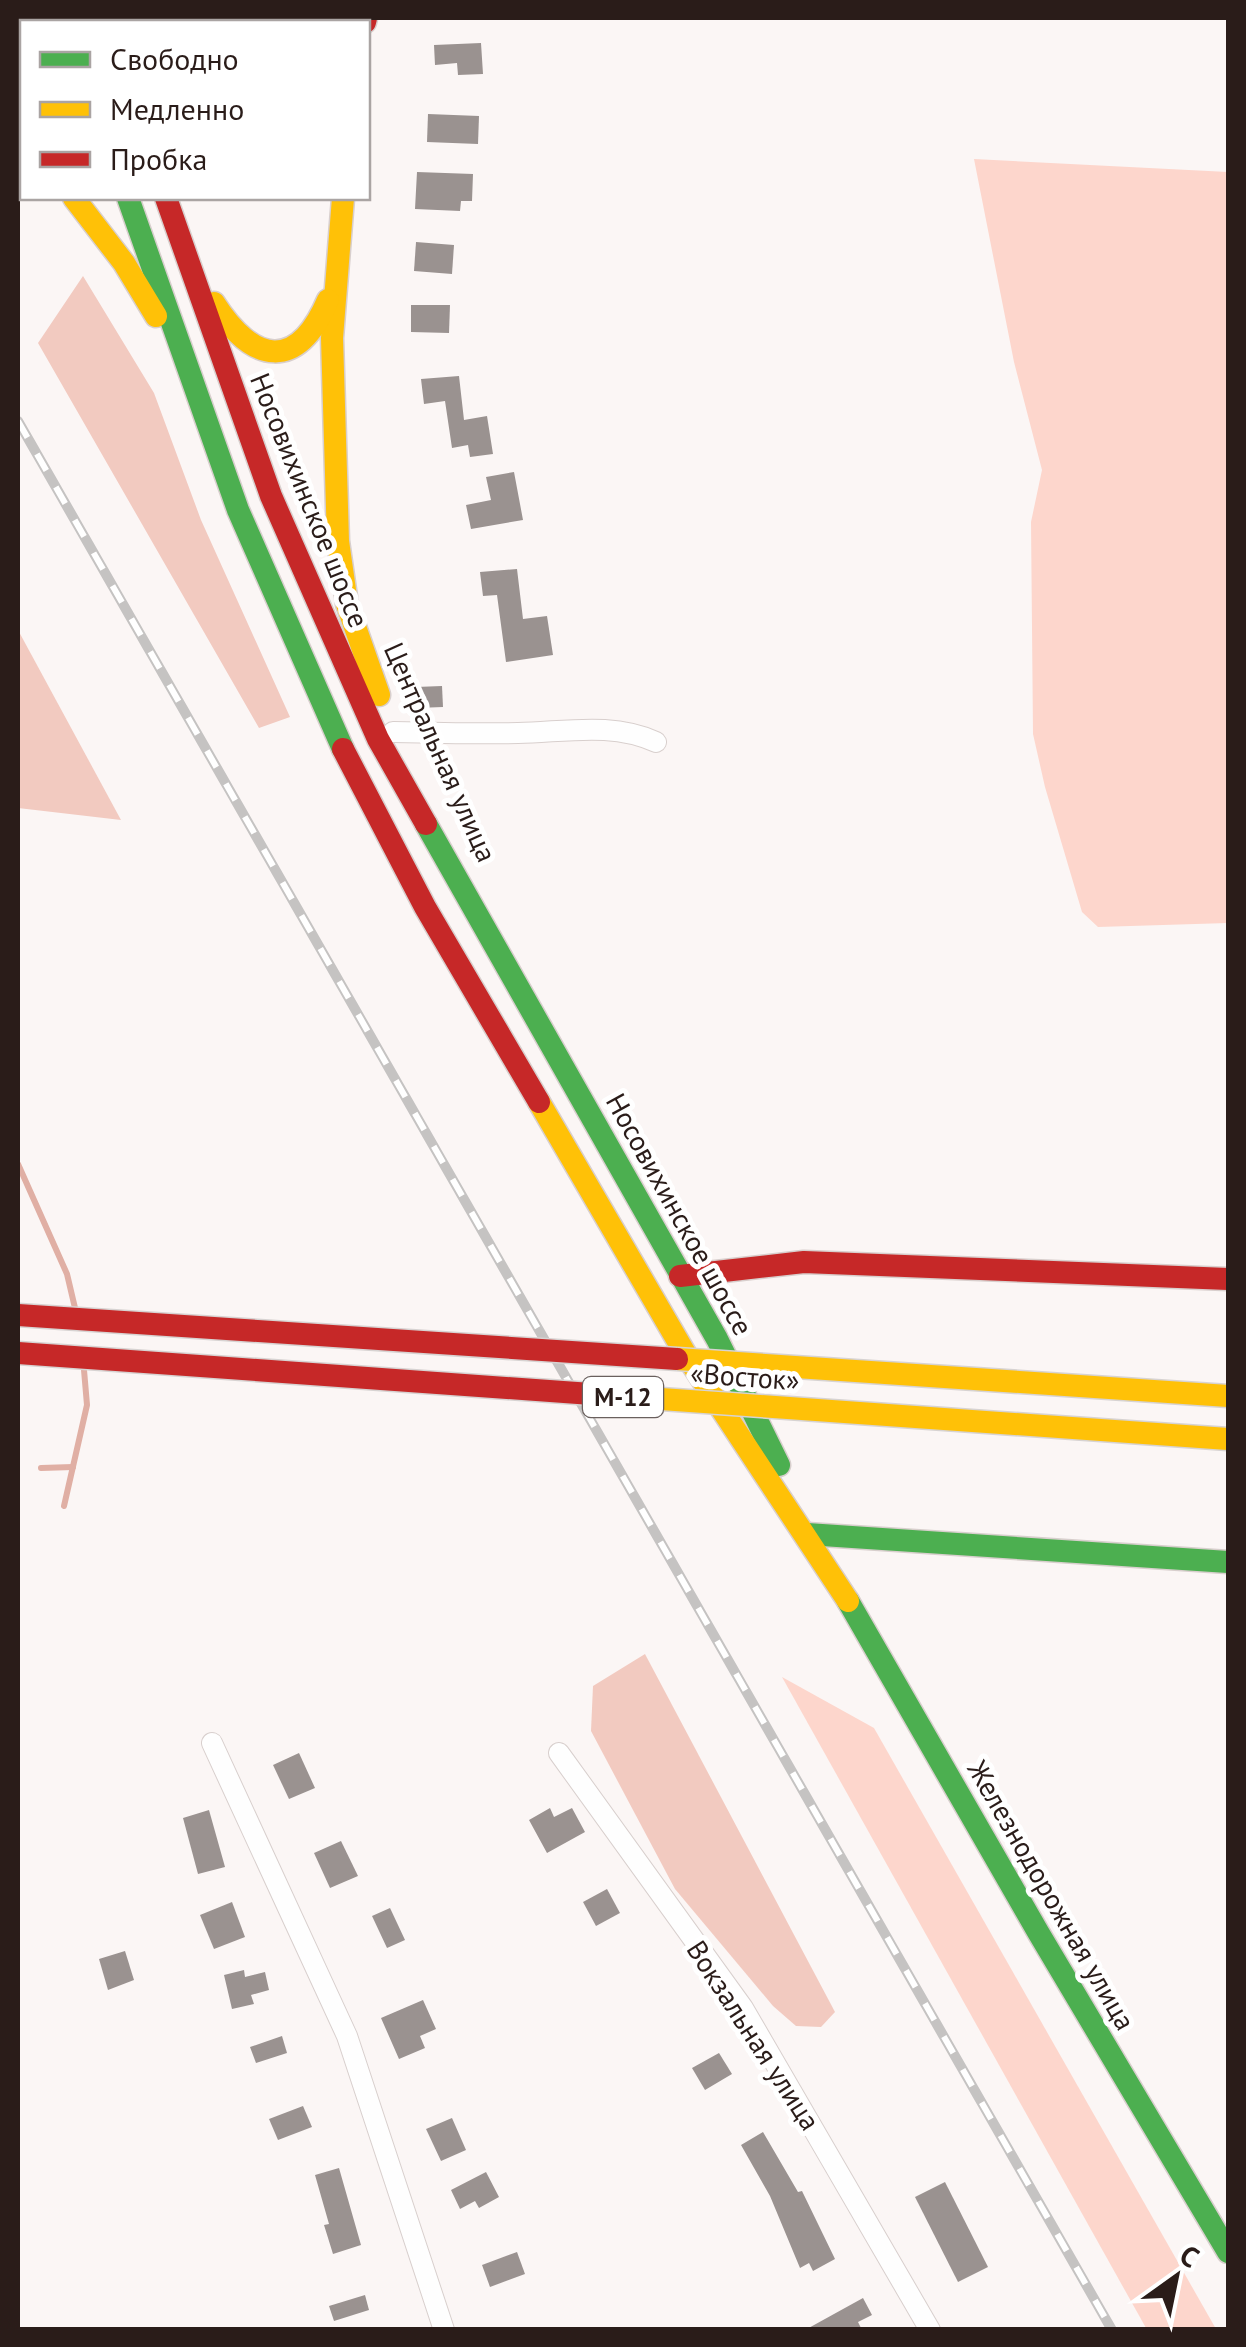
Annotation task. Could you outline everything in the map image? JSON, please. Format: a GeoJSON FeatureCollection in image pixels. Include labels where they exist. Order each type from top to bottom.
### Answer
{"type":"FeatureCollection","features":[{"type":"Feature","properties":{"kind":"main road"},"geometry":{"type":"LineString","coordinates":[[76,200],[124,263],[184,360]]}},
{"type":"Feature","properties":{"kind":"main road","name":"Носовихинское шоссе"},"geometry":{"type":"LineString","coordinates":[[129,200],[238,510],[346,755],[425,907],[686,1356],[810,1534]]}},
{"type":"Feature","properties":{"kind":"main road","name":"Носовихинское шоссе"},"geometry":{"type":"LineString","coordinates":[[167,200],[271,496],[378,740],[717,1339],[828,1567]]}},
{"type":"Feature","properties":{"kind":"main road","name":"Центральная улица"},"geometry":{"type":"LineString","coordinates":[[343,200],[332,338],[338,541],[347,604],[394,732],[506,965]]}},
{"type":"Feature","properties":{"kind":"main road"},"geometry":{"type":"LineString","coordinates":[[180,238],[220,314],[244,342],[261,350],[289,350],[310,338],[334,283]]}},
{"type":"Feature","properties":{"kind":"main road"},"geometry":{"type":"LineString","coordinates":[[680,1276],[804,1262],[1228,1279]]}},
{"type":"Feature","properties":{"kind":"main road","name":"«Восток»"},"geometry":{"type":"LineString","coordinates":[[18,1314],[1228,1396]]}},
{"type":"Feature","properties":{"kind":"main road","name":"«Восток»"},"geometry":{"type":"LineString","coordinates":[[18,1353],[1228,1439]]}},
{"type":"Feature","properties":{"kind":"main road"},"geometry":{"type":"LineString","coordinates":[[810,1534],[1228,1562]]}},
{"type":"Feature","properties":{"kind":"main road","name":"Железнодорожная улица"},"geometry":{"type":"LineString","coordinates":[[828,1567],[1228,2252]]}},
{"type":"Feature","properties":{"kind":"street"},"geometry":{"type":"LineString","coordinates":[[394,732],[610,729],[656,742]]}},
{"type":"Feature","properties":{"kind":"street"},"geometry":{"type":"LineString","coordinates":[[212,1743],[348,2036],[444,2330]]}},
{"type":"Feature","properties":{"kind":"street","name":"Вокзальная улица"},"geometry":{"type":"LineString","coordinates":[[559,1753],[742,2008],[930,2330]]}},
{"type":"Feature","properties":{"kind":"shaded area"},"geometry":{"type":"Polygon","coordinates":[[[974,159],[1228,172],[1228,923],[1098,927],[1082,912],[1033,734],[1031,522],[1042,470],[1014,362],[974,159]]]}},
{"type":"Feature","properties":{"kind":"shaded area"},"geometry":{"type":"Polygon","coordinates":[[[83,276],[154,393],[201,520],[290,717],[259,728],[38,343],[83,276]]]}},
{"type":"Feature","properties":{"kind":"shaded area"},"geometry":{"type":"Polygon","coordinates":[[[18,630],[121,820],[18,808],[18,630]]]}},
{"type":"Feature","properties":{"kind":"shaded area"},"geometry":{"type":"Polygon","coordinates":[[[645,1654],[835,2012],[821,2027],[796,2026],[773,2006],[675,1889],[591,1731],[593,1686],[645,1654]]]}},
{"type":"Feature","properties":{"kind":"shaded area"},"geometry":{"type":"Polygon","coordinates":[[[782,1677],[874,1728],[1216,2329],[1146,2328],[782,1677]]]}},
{"type":"Feature","properties":{"kind":"building"},"geometry":{"type":"Polygon","coordinates":[[[481,43],[483,74],[458,75],[457,63],[435,65],[434,45],[481,43]]]}},
{"type":"Feature","properties":{"kind":"building"},"geometry":{"type":"Polygon","coordinates":[[[428,114],[479,116],[478,144],[427,142],[428,114]]]}},
{"type":"Feature","properties":{"kind":"building"},"geometry":{"type":"Polygon","coordinates":[[[417,172],[473,174],[472,201],[461,201],[460,211],[415,209],[417,172]]]}},
{"type":"Feature","properties":{"kind":"building"},"geometry":{"type":"Polygon","coordinates":[[[416,242],[454,245],[452,274],[414,271],[416,242]]]}},
{"type":"Feature","properties":{"kind":"building"},"geometry":{"type":"Polygon","coordinates":[[[411,305],[450,305],[449,333],[411,332],[411,305]]]}},
{"type":"Feature","properties":{"kind":"building"},"geometry":{"type":"Polygon","coordinates":[[[459,376],[464,420],[487,416],[493,454],[470,457],[468,445],[452,448],[445,401],[424,404],[421,379],[459,376]]]}},
{"type":"Feature","properties":{"kind":"building"},"geometry":{"type":"Polygon","coordinates":[[[514,472],[523,520],[471,529],[466,505],[491,500],[486,477],[514,472]]]}},
{"type":"Feature","properties":{"kind":"building"},"geometry":{"type":"Polygon","coordinates":[[[517,569],[523,619],[547,616],[553,655],[506,662],[497,595],[483,596],[480,572],[517,569]]]}},
{"type":"Feature","properties":{"kind":"building"},"geometry":{"type":"Polygon","coordinates":[[[442,686],[443,707],[417,708],[416,687],[442,686]]]}},
{"type":"Feature","properties":{"kind":"building"},"geometry":{"type":"Polygon","coordinates":[[[299,1753],[315,1788],[289,1799],[273,1765],[299,1753]]]}},
{"type":"Feature","properties":{"kind":"building"},"geometry":{"type":"Polygon","coordinates":[[[550,1808],[554,1817],[572,1808],[585,1832],[547,1853],[529,1820],[550,1808]]]}},
{"type":"Feature","properties":{"kind":"building"},"geometry":{"type":"Polygon","coordinates":[[[209,1810],[225,1867],[198,1874],[183,1818],[209,1810]]]}},
{"type":"Feature","properties":{"kind":"building"},"geometry":{"type":"Polygon","coordinates":[[[341,1841],[358,1876],[330,1888],[314,1853],[341,1841]]]}},
{"type":"Feature","properties":{"kind":"building"},"geometry":{"type":"Polygon","coordinates":[[[607,1889],[620,1913],[596,1926],[583,1902],[607,1889]]]}},
{"type":"Feature","properties":{"kind":"building"},"geometry":{"type":"Polygon","coordinates":[[[232,1902],[245,1937],[214,1949],[200,1915],[232,1902]]]}},
{"type":"Feature","properties":{"kind":"building"},"geometry":{"type":"Polygon","coordinates":[[[390,1908],[405,1940],[387,1948],[372,1916],[390,1908]]]}},
{"type":"Feature","properties":{"kind":"building"},"geometry":{"type":"Polygon","coordinates":[[[125,1951],[134,1980],[108,1990],[99,1959],[125,1951]]]}},
{"type":"Feature","properties":{"kind":"building"},"geometry":{"type":"Polygon","coordinates":[[[244,1970],[245,1977],[265,1972],[269,1990],[251,1995],[254,2004],[232,2009],[224,1975],[244,1970]]]}},
{"type":"Feature","properties":{"kind":"building"},"geometry":{"type":"Polygon","coordinates":[[[423,2000],[436,2029],[420,2036],[425,2048],[399,2059],[381,2018],[423,2000]]]}},
{"type":"Feature","properties":{"kind":"building"},"geometry":{"type":"Polygon","coordinates":[[[282,2036],[287,2053],[256,2063],[250,2047],[282,2036]]]}},
{"type":"Feature","properties":{"kind":"building"},"geometry":{"type":"Polygon","coordinates":[[[719,2053],[732,2074],[705,2090],[692,2068],[719,2053]]]}},
{"type":"Feature","properties":{"kind":"building"},"geometry":{"type":"Polygon","coordinates":[[[303,2106],[312,2127],[278,2140],[269,2119],[303,2106]]]}},
{"type":"Feature","properties":{"kind":"building"},"geometry":{"type":"Polygon","coordinates":[[[452,2118],[466,2150],[441,2161],[426,2129],[452,2118]]]}},
{"type":"Feature","properties":{"kind":"building"},"geometry":{"type":"Polygon","coordinates":[[[763,2132],[798,2192],[802,2191],[835,2259],[813,2271],[809,2263],[800,2268],[770,2196],[741,2145],[763,2132]]]}},
{"type":"Feature","properties":{"kind":"building"},"geometry":{"type":"Polygon","coordinates":[[[339,2168],[361,2245],[333,2254],[315,2175],[339,2168]]]}},
{"type":"Feature","properties":{"kind":"building"},"geometry":{"type":"Polygon","coordinates":[[[486,2172],[499,2197],[479,2208],[475,2201],[460,2209],[451,2190],[486,2172]]]}},
{"type":"Feature","properties":{"kind":"building"},"geometry":{"type":"Polygon","coordinates":[[[945,2182],[988,2267],[958,2282],[915,2197],[945,2182]]]}},
{"type":"Feature","properties":{"kind":"building"},"geometry":{"type":"Polygon","coordinates":[[[517,2252],[525,2274],[490,2287],[482,2265],[517,2252]]]}},
{"type":"Feature","properties":{"kind":"building"},"geometry":{"type":"Polygon","coordinates":[[[365,2295],[369,2310],[334,2321],[329,2306],[365,2295]]]}},
{"type":"Feature","properties":{"kind":"building"},"geometry":{"type":"Polygon","coordinates":[[[863,2298],[872,2315],[858,2322],[862,2330],[805,2330],[863,2298]]]}},
{"type":"Feature","properties":{"kind":"waterway"},"geometry":{"type":"LineString","coordinates":[[18,1164],[67,1274],[75,1308]]}},
{"type":"Feature","properties":{"kind":"waterway"},"geometry":{"type":"LineString","coordinates":[[64,1506],[87,1405],[84,1370]]}},
{"type":"Feature","properties":{"kind":"waterway"},"geometry":{"type":"LineString","coordinates":[[41,1468],[73,1467]]}},
{"type":"Feature","properties":{"kind":"railway"},"geometry":{"type":"LineString","coordinates":[[18,421],[1112,2330]]}},
{"type":"Feature","properties":{"kind":"traffic: fast"},"geometry":{"type":"LineString","coordinates":[[129,200],[238,510],[343,749]]}},
{"type":"Feature","properties":{"kind":"traffic: fast"},"geometry":{"type":"LineString","coordinates":[[426,824],[717,1339],[779,1465]]}},
{"type":"Feature","properties":{"kind":"traffic: fast"},"geometry":{"type":"LineString","coordinates":[[807,1534],[1228,1562]]}},
{"type":"Feature","properties":{"kind":"traffic: fast"},"geometry":{"type":"LineString","coordinates":[[848,1601],[1228,2252]]}},
{"type":"Feature","properties":{"kind":"traffic: slow"},"geometry":{"type":"LineString","coordinates":[[76,200],[124,263],[156,316]]}},
{"type":"Feature","properties":{"kind":"traffic: slow"},"geometry":{"type":"LineString","coordinates":[[343,200],[332,338],[338,541],[347,604],[379,695]]}},
{"type":"Feature","properties":{"kind":"traffic: slow"},"geometry":{"type":"LineString","coordinates":[[214,303],[244,338],[259,348],[274,351],[289,349],[303,339],[328,300]]}},
{"type":"Feature","properties":{"kind":"traffic: slow"},"geometry":{"type":"LineString","coordinates":[[539,1102],[686,1355],[848,1601]]}},
{"type":"Feature","properties":{"kind":"traffic: slow"},"geometry":{"type":"LineString","coordinates":[[677,1359],[1228,1396]]}},
{"type":"Feature","properties":{"kind":"traffic: slow"},"geometry":{"type":"LineString","coordinates":[[647,1398],[1228,1439]]}},
{"type":"Feature","properties":{"kind":"traffic: jam"},"geometry":{"type":"LineString","coordinates":[[167,200],[271,496],[378,739],[426,824]]}},
{"type":"Feature","properties":{"kind":"traffic: jam"},"geometry":{"type":"LineString","coordinates":[[343,749],[425,907],[539,1102]]}},
{"type":"Feature","properties":{"kind":"traffic: jam"},"geometry":{"type":"LineString","coordinates":[[680,1276],[804,1262],[1228,1279]]}},
{"type":"Feature","properties":{"kind":"traffic: jam"},"geometry":{"type":"LineString","coordinates":[[18,1315],[677,1359]]}},
{"type":"Feature","properties":{"kind":"traffic: jam"},"geometry":{"type":"LineString","coordinates":[[18,1353],[647,1398]]}}]}
